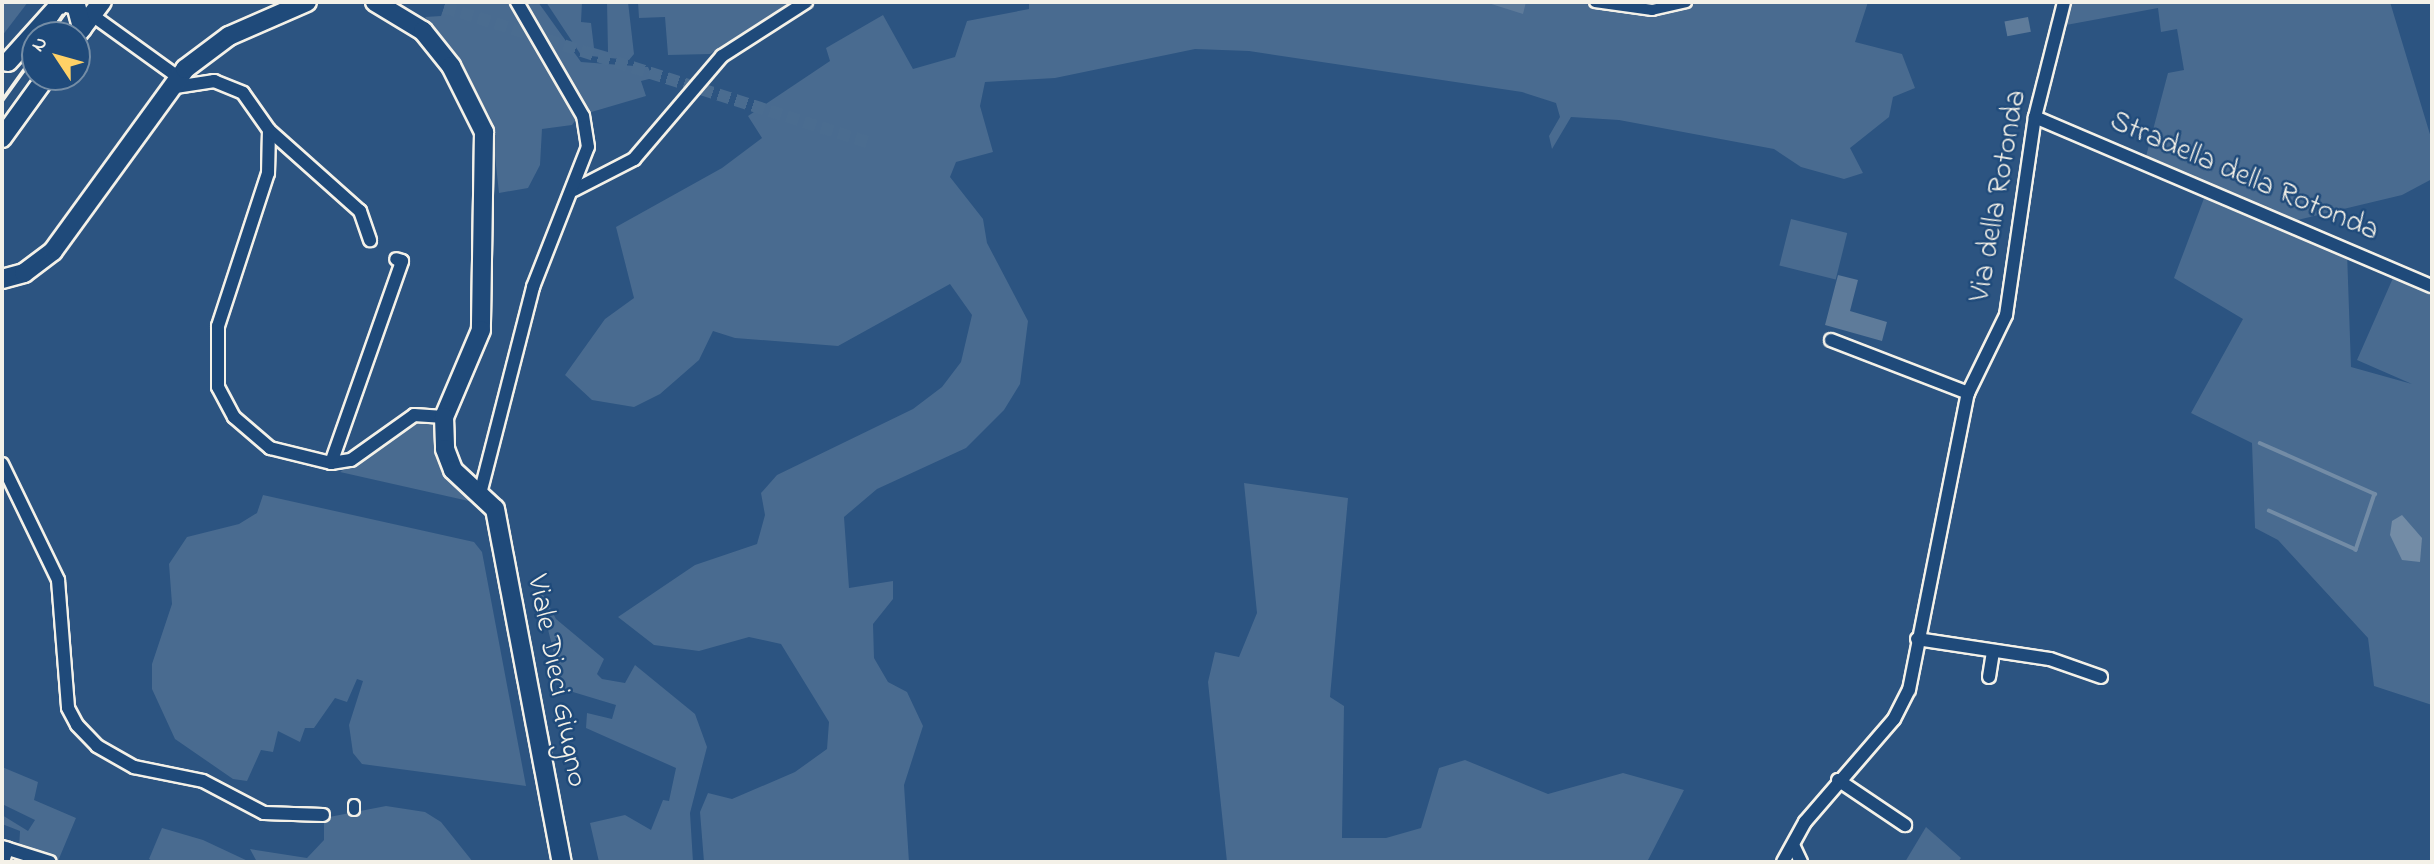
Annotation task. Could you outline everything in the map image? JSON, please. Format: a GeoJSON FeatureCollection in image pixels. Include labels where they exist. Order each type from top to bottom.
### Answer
{"type":"FeatureCollection","features":[{"type":"Feature","properties":{"kind":"main road"},"geometry":{"type":"LineString","coordinates":[[5,67],[46,2]]}},
{"type":"Feature","properties":{"kind":"main road"},"geometry":{"type":"LineString","coordinates":[[5,67],[62,2],[76,5],[88,20]]}},
{"type":"Feature","properties":{"kind":"main road"},"geometry":{"type":"LineString","coordinates":[[2,279],[24,273],[53,251],[173,82],[229,36],[307,2]]}},
{"type":"Feature","properties":{"kind":"main road"},"geometry":{"type":"LineString","coordinates":[[374,2],[423,31],[451,66],[484,132],[481,330],[444,417],[448,461],[481,490]]}},
{"type":"Feature","properties":{"kind":"main road"},"geometry":{"type":"LineString","coordinates":[[2,138],[36,91]]}},
{"type":"Feature","properties":{"kind":"main road","name":"Viale Dieci Giugno"},"geometry":{"type":"LineString","coordinates":[[481,490],[495,509],[562,862]]}},
{"type":"Feature","properties":{"kind":"street"},"geometry":{"type":"LineString","coordinates":[[481,490],[533,287],[559,210],[574,190],[588,147],[583,116],[517,2]]}},
{"type":"Feature","properties":{"kind":"street"},"geometry":{"type":"LineString","coordinates":[[574,190],[634,159],[722,56],[806,2]]}},
{"type":"Feature","properties":{"kind":"street"},"geometry":{"type":"LineString","coordinates":[[1595,2],[1652,10],[1686,2]]}},
{"type":"Feature","properties":{"kind":"street","name":"Via della Rotonda"},"geometry":{"type":"LineString","coordinates":[[1783,862],[1838,780],[1903,705],[1968,393],[2006,315],[2028,139],[2064,2]]}},
{"type":"Feature","properties":{"kind":"street"},"geometry":{"type":"LineString","coordinates":[[88,20],[173,82],[214,81],[243,93],[269,130],[360,211],[370,240]]}},
{"type":"Feature","properties":{"kind":"street","name":"Stradella della Rotonda"},"geometry":{"type":"LineString","coordinates":[[2035,117],[2432,286]]}},
{"type":"Feature","properties":{"kind":"street"},"geometry":{"type":"LineString","coordinates":[[269,130],[268,173],[218,326],[218,387],[234,417],[262,443],[331,463],[351,460],[414,415],[444,417]]}},
{"type":"Feature","properties":{"kind":"street"},"geometry":{"type":"LineString","coordinates":[[331,463],[402,261],[396,259]]}},
{"type":"Feature","properties":{"kind":"street"},"geometry":{"type":"LineString","coordinates":[[1831,340],[1968,393]]}},
{"type":"Feature","properties":{"kind":"street"},"geometry":{"type":"LineString","coordinates":[[2,464],[58,580],[68,708],[77,725],[97,747],[134,767],[203,781],[264,813],[323,814]]}},
{"type":"Feature","properties":{"kind":"street"},"geometry":{"type":"LineString","coordinates":[[1917,639],[2050,659],[2101,677]]}},
{"type":"Feature","properties":{"kind":"street"},"geometry":{"type":"LineString","coordinates":[[1989,677],[1993,651]]}},
{"type":"Feature","properties":{"kind":"street"},"geometry":{"type":"LineString","coordinates":[[1838,780],[1905,825]]}},
{"type":"Feature","properties":{"kind":"street"},"geometry":{"type":"LineString","coordinates":[[3,862],[4,848],[50,862]]}},
{"type":"Feature","properties":{"kind":"street"},"geometry":{"type":"LineString","coordinates":[[1794,848],[1801,862]]}},
{"type":"Feature","properties":{"kind":"shaded area"},"geometry":{"type":"Polygon","coordinates":[[[2,2],[28,2],[2,36],[2,2]]]}},
{"type":"Feature","properties":{"kind":"shaded area"},"geometry":{"type":"Polygon","coordinates":[[[446,2],[511,2],[577,118],[572,125],[542,129],[540,165],[528,188],[499,193],[491,119],[454,51],[425,17],[441,16],[446,2]]]}},
{"type":"Feature","properties":{"kind":"shaded area"},"geometry":{"type":"Polygon","coordinates":[[[522,2],[538,2],[581,62],[648,67],[653,78],[641,81],[646,96],[588,113],[522,2]]]}},
{"type":"Feature","properties":{"kind":"shaded area"},"geometry":{"type":"Polygon","coordinates":[[[546,2],[582,2],[581,22],[591,23],[594,48],[608,52],[607,2],[628,2],[634,54],[629,60],[581,55],[546,2]]]}},
{"type":"Feature","properties":{"kind":"shaded area"},"geometry":{"type":"Polygon","coordinates":[[[638,2],[787,2],[787,9],[710,54],[668,55],[665,17],[639,18],[638,2]]]}},
{"type":"Feature","properties":{"kind":"shaded area"},"geometry":{"type":"Polygon","coordinates":[[[1029,2],[1578,2],[1652,15],[1694,2],[1868,2],[1855,42],[1902,54],[1915,88],[1893,97],[1889,117],[1850,148],[1863,173],[1844,179],[1801,167],[1774,149],[1619,120],[1571,117],[1552,149],[1549,136],[1560,117],[1556,103],[1522,92],[1249,51],[1195,49],[1055,78],[985,82],[980,106],[993,152],[956,162],[950,177],[983,219],[987,243],[1028,321],[1020,384],[1004,410],[966,448],[877,489],[844,517],[849,588],[893,581],[893,599],[873,624],[874,658],[888,682],[907,692],[923,726],[904,785],[909,862],[704,862],[700,812],[708,793],[732,799],[795,772],[827,749],[829,722],[781,644],[749,637],[699,651],[654,645],[618,617],[695,565],[757,544],[765,515],[761,493],[777,475],[913,409],[942,387],[961,362],[972,315],[950,284],[838,346],[735,338],[713,331],[699,360],[660,394],[634,407],[592,400],[565,375],[605,319],[634,298],[616,227],[722,168],[762,138],[748,116],[830,61],[826,48],[883,15],[913,69],[955,57],[967,21],[1029,9],[1029,2]]]}},
{"type":"Feature","properties":{"kind":"shaded area"},"geometry":{"type":"Polygon","coordinates":[[[2073,2],[2390,2],[2432,141],[2432,179],[2402,195],[2285,223],[2144,164],[2168,73],[2184,70],[2177,29],[2161,32],[2158,8],[2066,25],[2073,2]]]}},
{"type":"Feature","properties":{"kind":"shaded area"},"geometry":{"type":"Polygon","coordinates":[[[2206,193],[2347,252],[2351,367],[2412,384],[2357,360],[2393,278],[2432,295],[2432,705],[2374,686],[2368,638],[2278,540],[2255,528],[2252,443],[2191,413],[2243,319],[2174,278],[2206,193]]]}},
{"type":"Feature","properties":{"kind":"shaded area"},"geometry":{"type":"Polygon","coordinates":[[[1791,219],[1847,233],[1836,280],[1779,266],[1791,219]]]}},
{"type":"Feature","properties":{"kind":"shaded area"},"geometry":{"type":"Polygon","coordinates":[[[418,421],[433,425],[444,477],[482,504],[340,472],[418,421]]]}},
{"type":"Feature","properties":{"kind":"shaded area"},"geometry":{"type":"Polygon","coordinates":[[[1244,483],[1348,498],[1330,697],[1344,706],[1342,838],[1386,838],[1421,828],[1439,768],[1465,760],[1548,794],[1623,773],[1684,790],[1647,862],[1227,862],[1208,682],[1215,652],[1239,657],[1257,613],[1244,483]]]}},
{"type":"Feature","properties":{"kind":"shaded area"},"geometry":{"type":"Polygon","coordinates":[[[263,495],[474,542],[482,552],[526,786],[362,764],[353,753],[349,725],[363,681],[357,679],[347,702],[335,698],[314,728],[305,728],[300,742],[278,731],[273,752],[261,750],[247,781],[233,779],[175,739],[152,689],[152,664],[172,604],[169,564],[187,537],[239,524],[257,513],[263,495]]]}},
{"type":"Feature","properties":{"kind":"shaded area"},"geometry":{"type":"Polygon","coordinates":[[[2402,515],[2422,538],[2420,562],[2402,560],[2390,535],[2392,521],[2402,515]]]}},
{"type":"Feature","properties":{"kind":"shaded area"},"geometry":{"type":"Polygon","coordinates":[[[536,582],[556,619],[604,659],[597,674],[602,679],[625,683],[635,665],[695,714],[707,747],[690,813],[693,862],[599,862],[590,823],[625,815],[651,830],[663,800],[669,801],[676,768],[586,728],[587,713],[612,719],[616,705],[563,689],[536,582]]]}},
{"type":"Feature","properties":{"kind":"shaded area"},"geometry":{"type":"Polygon","coordinates":[[[2,767],[38,782],[34,800],[76,818],[58,861],[19,849],[20,831],[2,824],[2,815],[28,831],[35,820],[2,804],[2,767]]]}},
{"type":"Feature","properties":{"kind":"shaded area"},"geometry":{"type":"Polygon","coordinates":[[[386,806],[425,812],[441,822],[473,862],[257,862],[250,849],[307,858],[324,840],[324,818],[386,806]]]}},
{"type":"Feature","properties":{"kind":"shaded area"},"geometry":{"type":"Polygon","coordinates":[[[1926,827],[1961,858],[1958,862],[1905,862],[1926,827]]]}},
{"type":"Feature","properties":{"kind":"shaded area"},"geometry":{"type":"Polygon","coordinates":[[[162,828],[203,840],[250,862],[154,862],[149,859],[162,828]]]}},
{"type":"Feature","properties":{"kind":"building"},"geometry":{"type":"Polygon","coordinates":[[[1485,2],[1526,2],[1523,14],[1485,2]]]}},
{"type":"Feature","properties":{"kind":"building"},"geometry":{"type":"Polygon","coordinates":[[[2028,17],[2031,32],[2007,36],[2004,22],[2028,17]]]}},
{"type":"Feature","properties":{"kind":"building"},"geometry":{"type":"Polygon","coordinates":[[[1838,275],[1858,280],[1850,311],[1887,322],[1882,341],[1825,325],[1838,275]]]}},
{"type":"Feature","properties":{"kind":"waterway"},"geometry":{"type":"LineString","coordinates":[[2260,443],[2375,494],[2356,550],[2269,511]]}},
{"type":"Feature","properties":{"kind":"tunnel"},"geometry":{"type":"LineString","coordinates":[[444,7],[872,144]]}},
{"type":"Feature","properties":{"kind":"railway"},"geometry":{"type":"LineString","coordinates":[[60,21],[63,16]]}},
{"type":"Feature","properties":{"kind":"railway"},"geometry":{"type":"LineString","coordinates":[[2,101],[21,75]]}}]}
